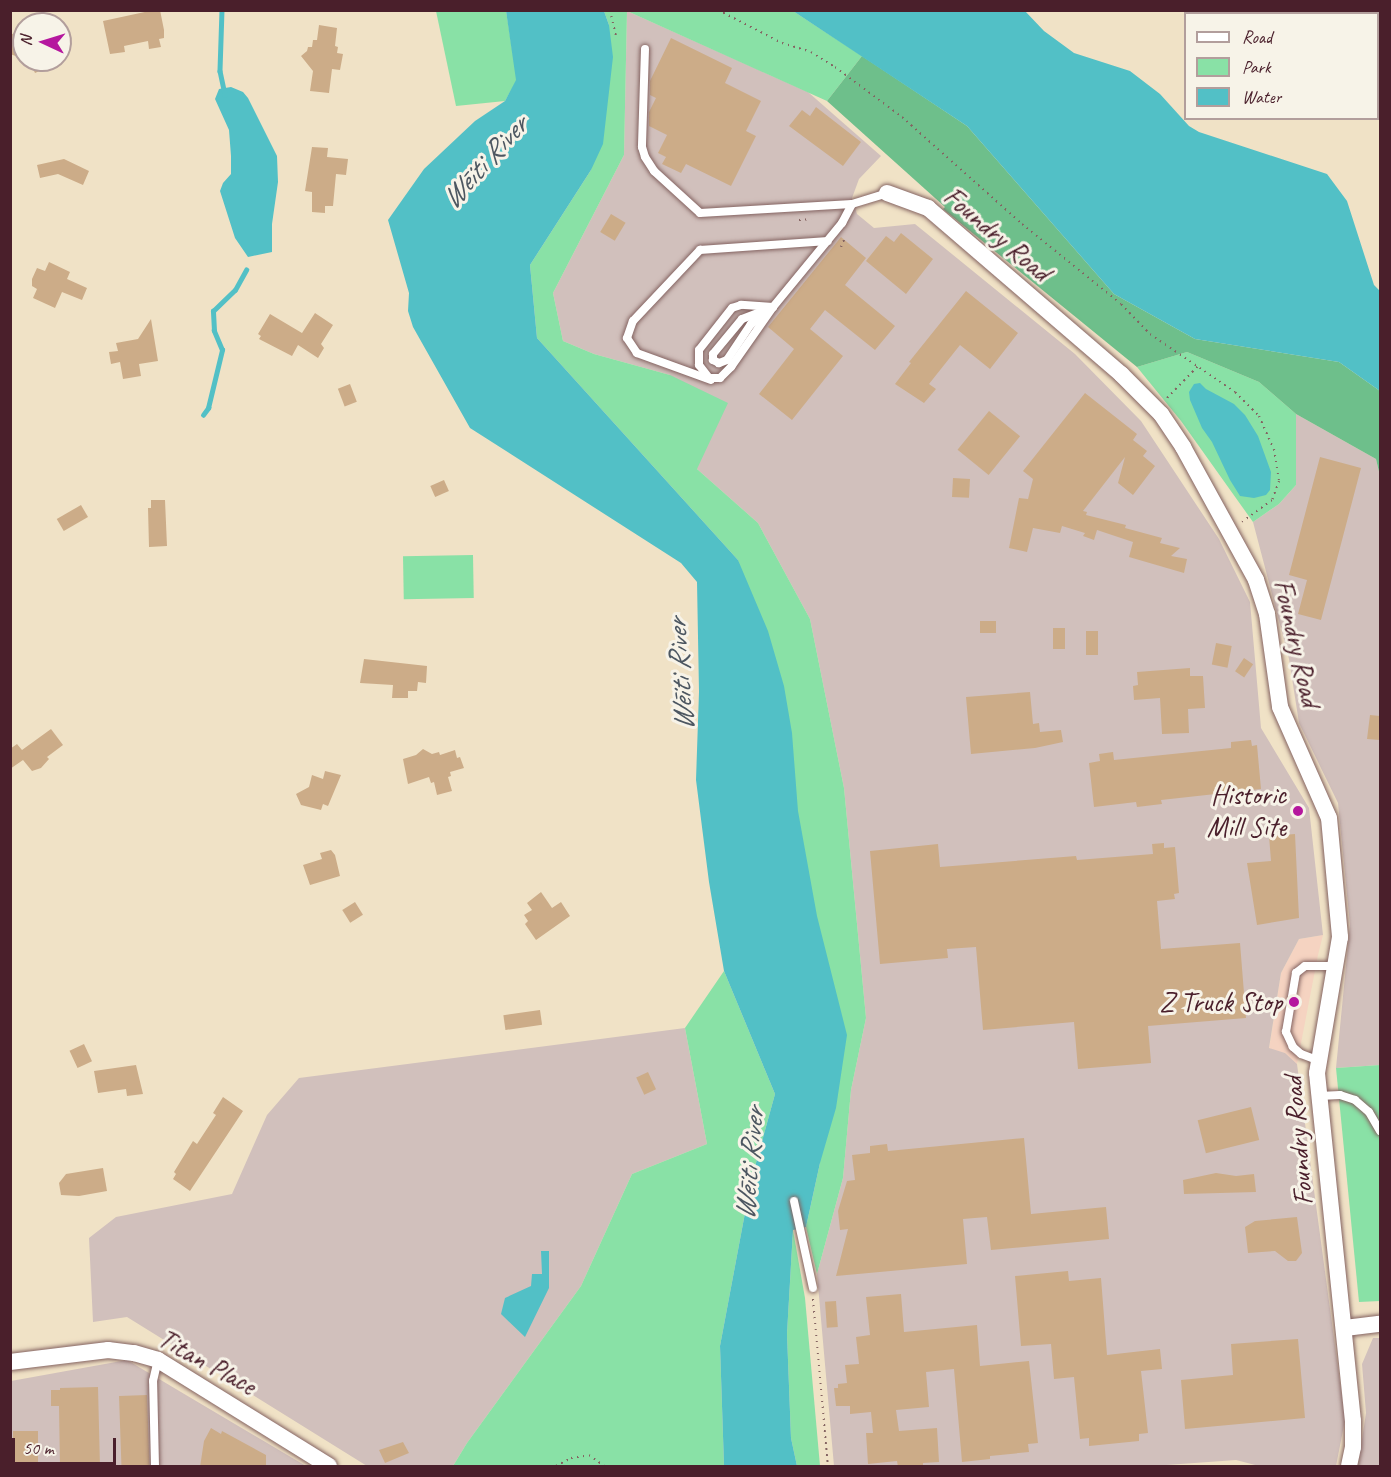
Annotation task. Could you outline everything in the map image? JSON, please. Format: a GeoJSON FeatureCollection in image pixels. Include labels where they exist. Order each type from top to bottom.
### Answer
{"type":"FeatureCollection","features":[{"type":"Feature","properties":{"kind":"street","name":"Foundry Road"},"geometry":{"type":"LineString","coordinates":[[887,193],[928,208],[1122,374],[1161,414],[1230,530],[1256,580],[1268,614],[1280,707],[1329,818],[1340,937],[1317,1060],[1318,1096],[1345,1328],[1353,1420],[1353,1447],[1349,1467]]}},
{"type":"Feature","properties":{"kind":"street"},"geometry":{"type":"LineString","coordinates":[[1345,1328],[1380,1324]]}},
{"type":"Feature","properties":{"kind":"street","name":"Titan Place"},"geometry":{"type":"LineString","coordinates":[[10,1362],[108,1350],[134,1353],[158,1360],[329,1467]]}},
{"type":"Feature","properties":{"kind":"lane"},"geometry":{"type":"LineString","coordinates":[[645,49],[642,147],[645,157],[654,171],[700,213],[852,204],[887,193]]}},
{"type":"Feature","properties":{"kind":"lane"},"geometry":{"type":"LineString","coordinates":[[828,241],[700,250],[633,321],[627,338],[637,353],[711,380],[720,378],[828,241],[852,204]]}},
{"type":"Feature","properties":{"kind":"lane"},"geometry":{"type":"LineString","coordinates":[[711,380],[699,363],[702,343],[734,306],[773,308]]}},
{"type":"Feature","properties":{"kind":"lane"},"geometry":{"type":"LineString","coordinates":[[773,308],[752,324],[727,360],[719,363],[713,360],[713,354],[742,319],[773,308]]}},
{"type":"Feature","properties":{"kind":"lane"},"geometry":{"type":"LineString","coordinates":[[1317,1060],[1301,1054],[1293,1047],[1286,1032],[1296,973],[1305,966],[1336,966]]}},
{"type":"Feature","properties":{"kind":"lane"},"geometry":{"type":"LineString","coordinates":[[1318,1096],[1340,1095],[1355,1100],[1369,1112],[1380,1131]]}},
{"type":"Feature","properties":{"kind":"lane"},"geometry":{"type":"LineString","coordinates":[[794,1201],[813,1288]]}},
{"type":"Feature","properties":{"kind":"lane"},"geometry":{"type":"LineString","coordinates":[[155,1467],[153,1381],[158,1360]]}},
{"type":"Feature","properties":{"kind":"path"},"geometry":{"type":"LineString","coordinates":[[610,10],[616,36]]}},
{"type":"Feature","properties":{"kind":"path"},"geometry":{"type":"LineString","coordinates":[[718,10],[782,43],[811,52],[902,117],[1022,224],[1121,304],[1150,334],[1235,392],[1260,416],[1274,449],[1279,481],[1272,500],[1230,530]]}},
{"type":"Feature","properties":{"kind":"path"},"geometry":{"type":"LineString","coordinates":[[841,247],[846,234]]}},
{"type":"Feature","properties":{"kind":"path"},"geometry":{"type":"LineString","coordinates":[[1161,414],[1162,405],[1173,390],[1198,366]]}},
{"type":"Feature","properties":{"kind":"path"},"geometry":{"type":"LineString","coordinates":[[813,1288],[828,1467]]}},
{"type":"Feature","properties":{"kind":"path"},"geometry":{"type":"LineString","coordinates":[[556,1467],[571,1458],[589,1455],[604,1467]]}},
{"type":"Feature","properties":{"kind":"shaded area"},"geometry":{"type":"Polygon","coordinates":[[[627,11],[808,92],[881,156],[859,179],[852,198],[857,214],[874,228],[915,224],[1075,354],[1141,421],[1219,539],[1250,602],[1261,728],[1309,808],[1323,935],[1299,939],[1281,973],[1269,1048],[1285,1053],[1297,1064],[1345,1420],[1336,1466],[1259,1466],[1236,1460],[1153,1466],[834,1466],[817,1274],[843,1178],[851,1090],[866,1018],[844,788],[810,619],[758,523],[697,469],[670,375],[594,354],[563,341],[553,293],[624,155],[627,11]]]}},
{"type":"Feature","properties":{"kind":"shaded area"},"geometry":{"type":"Polygon","coordinates":[[[1296,414],[1376,459],[1380,476],[1380,1065],[1336,1068],[1350,925],[1338,803],[1299,723],[1289,659],[1253,522],[1279,504],[1296,485],[1296,414]]]}},
{"type":"Feature","properties":{"kind":"shaded area"},"geometry":{"type":"Polygon","coordinates":[[[1323,935],[1297,1064],[1285,1053],[1269,1049],[1281,973],[1299,939],[1323,935]]]}},
{"type":"Feature","properties":{"kind":"shaded area"},"geometry":{"type":"Polygon","coordinates":[[[685,1028],[707,1144],[632,1174],[581,1286],[467,1443],[453,1466],[367,1466],[127,1317],[93,1322],[89,1238],[116,1217],[232,1194],[267,1115],[299,1078],[685,1028]]]}},
{"type":"Feature","properties":{"kind":"shaded area"},"geometry":{"type":"Polygon","coordinates":[[[1373,1338],[1380,1338],[1380,1466],[1358,1466],[1366,1413],[1362,1364],[1373,1338]]]}},
{"type":"Feature","properties":{"kind":"shaded area"},"geometry":{"type":"Polygon","coordinates":[[[127,1360],[306,1466],[11,1466],[11,1381],[127,1360]]]}},
{"type":"Feature","properties":{"kind":"green space"},"geometry":{"type":"Polygon","coordinates":[[[436,11],[506,11],[517,80],[505,101],[456,106],[436,11]]]}},
{"type":"Feature","properties":{"kind":"green space"},"geometry":{"type":"Polygon","coordinates":[[[604,11],[627,11],[624,155],[553,293],[563,341],[594,354],[670,375],[728,403],[697,469],[758,523],[810,619],[844,788],[866,1018],[851,1090],[843,1178],[817,1274],[806,1227],[820,1163],[738,560],[537,338],[530,265],[591,170],[609,25],[604,11]]]}},
{"type":"Feature","properties":{"kind":"green space"},"geometry":{"type":"Polygon","coordinates":[[[627,11],[793,11],[862,56],[827,101],[627,11]]]}},
{"type":"Feature","properties":{"kind":"green space"},"geometry":{"type":"Polygon","coordinates":[[[862,56],[967,126],[1114,294],[1195,339],[1339,362],[1380,391],[1380,476],[1376,459],[1296,414],[1259,382],[1187,352],[1137,367],[943,209],[945,207],[827,101],[862,56]]]}},
{"type":"Feature","properties":{"kind":"green space"},"geometry":{"type":"Polygon","coordinates":[[[1187,352],[1259,382],[1296,414],[1296,485],[1279,504],[1253,522],[1181,421],[1137,367],[1187,352]]]}},
{"type":"Feature","properties":{"kind":"green space"},"geometry":{"type":"Polygon","coordinates":[[[473,555],[474,598],[404,599],[403,556],[473,555]]]}},
{"type":"Feature","properties":{"kind":"green space"},"geometry":{"type":"Polygon","coordinates":[[[724,971],[775,1094],[751,1181],[720,1346],[724,1466],[453,1466],[467,1443],[581,1286],[632,1174],[707,1144],[685,1028],[724,971]]]}},
{"type":"Feature","properties":{"kind":"green space"},"geometry":{"type":"Polygon","coordinates":[[[1380,1065],[1380,1301],[1359,1302],[1336,1068],[1380,1065]]]}},
{"type":"Feature","properties":{"kind":"green space"},"geometry":{"type":"Polygon","coordinates":[[[793,1230],[805,1298],[820,1466],[797,1466],[791,1438],[787,1334],[793,1230]]]}},
{"type":"Feature","properties":{"kind":"water","name":"Wēiti River"},"geometry":{"type":"Polygon","coordinates":[[[506,11],[604,11],[609,25],[613,57],[603,144],[591,170],[530,265],[537,338],[738,560],[768,631],[784,686],[792,733],[798,811],[817,916],[847,1035],[836,1108],[820,1163],[806,1227],[793,1230],[787,1334],[791,1438],[797,1466],[724,1466],[720,1346],[751,1181],[775,1094],[724,971],[709,882],[696,780],[699,692],[697,582],[681,563],[470,428],[413,327],[408,311],[409,293],[388,220],[424,169],[475,121],[505,101],[516,80],[506,11]]]}},
{"type":"Feature","properties":{"kind":"water"},"geometry":{"type":"Polygon","coordinates":[[[793,11],[1025,11],[1044,31],[1074,53],[1130,71],[1160,94],[1189,126],[1199,132],[1327,174],[1347,201],[1374,285],[1380,291],[1380,391],[1339,362],[1195,339],[1114,294],[967,126],[793,11]]]}},
{"type":"Feature","properties":{"kind":"water"},"geometry":{"type":"Polygon","coordinates":[[[231,87],[243,92],[248,98],[277,156],[278,182],[272,224],[272,252],[248,257],[235,238],[220,191],[223,183],[231,174],[231,156],[229,130],[215,99],[219,89],[231,87]]]}},
{"type":"Feature","properties":{"kind":"water"},"geometry":{"type":"Polygon","coordinates":[[[1200,383],[1206,389],[1234,404],[1245,415],[1258,436],[1271,472],[1270,490],[1266,495],[1254,498],[1240,496],[1230,480],[1190,400],[1189,392],[1194,384],[1200,383]]]}},
{"type":"Feature","properties":{"kind":"water"},"geometry":{"type":"Polygon","coordinates":[[[541,1251],[549,1251],[549,1288],[525,1337],[501,1314],[505,1298],[531,1286],[532,1274],[542,1274],[541,1251]]]}},
{"type":"Feature","properties":{"kind":"building"},"geometry":{"type":"Polygon","coordinates":[[[160,10],[164,30],[164,38],[159,39],[161,47],[149,49],[148,41],[124,46],[125,52],[110,54],[103,21],[160,10]]]}},
{"type":"Feature","properties":{"kind":"building"},"geometry":{"type":"Polygon","coordinates":[[[319,25],[337,28],[335,46],[338,47],[337,53],[343,54],[340,70],[332,69],[329,93],[310,91],[313,71],[301,56],[308,47],[312,47],[313,40],[317,40],[319,25]]]}},
{"type":"Feature","properties":{"kind":"building"},"geometry":{"type":"Polygon","coordinates":[[[10,33],[12,34],[12,55],[10,54],[10,33]]]}},
{"type":"Feature","properties":{"kind":"building"},"geometry":{"type":"Polygon","coordinates":[[[671,38],[732,68],[725,83],[761,101],[746,131],[756,136],[731,186],[686,164],[681,173],[662,164],[666,157],[658,153],[667,135],[649,126],[649,112],[656,98],[650,95],[650,81],[671,38]]]}},
{"type":"Feature","properties":{"kind":"building"},"geometry":{"type":"Polygon","coordinates":[[[816,107],[861,142],[843,166],[789,126],[802,110],[810,116],[816,107]]]}},
{"type":"Feature","properties":{"kind":"building"},"geometry":{"type":"Polygon","coordinates":[[[312,147],[328,148],[327,157],[348,159],[346,175],[336,174],[333,206],[325,206],[325,213],[312,212],[312,192],[305,191],[312,147]]]}},
{"type":"Feature","properties":{"kind":"building"},"geometry":{"type":"Polygon","coordinates":[[[64,159],[89,171],[83,185],[58,174],[40,178],[37,165],[64,159]]]}},
{"type":"Feature","properties":{"kind":"building"},"geometry":{"type":"Polygon","coordinates":[[[611,214],[626,223],[615,241],[600,232],[611,214]]]}},
{"type":"Feature","properties":{"kind":"building"},"geometry":{"type":"Polygon","coordinates":[[[901,233],[933,259],[906,294],[866,261],[886,236],[894,242],[901,233]]]}},
{"type":"Feature","properties":{"kind":"building"},"geometry":{"type":"Polygon","coordinates":[[[841,237],[866,258],[845,285],[895,326],[875,350],[825,310],[810,329],[843,356],[792,420],[759,394],[794,349],[768,327],[841,237]]]}},
{"type":"Feature","properties":{"kind":"building"},"geometry":{"type":"Polygon","coordinates":[[[49,262],[70,272],[67,279],[87,288],[82,300],[62,292],[55,308],[33,298],[37,289],[32,286],[32,279],[37,268],[45,271],[49,262]]]}},
{"type":"Feature","properties":{"kind":"building"},"geometry":{"type":"Polygon","coordinates":[[[966,291],[1018,333],[990,369],[960,345],[929,384],[936,389],[924,403],[895,384],[911,363],[909,362],[966,291]]]}},
{"type":"Feature","properties":{"kind":"building"},"geometry":{"type":"Polygon","coordinates":[[[315,313],[333,325],[321,344],[324,348],[318,358],[298,345],[292,356],[259,339],[261,336],[258,334],[270,314],[302,333],[315,313]]]}},
{"type":"Feature","properties":{"kind":"building"},"geometry":{"type":"Polygon","coordinates":[[[151,319],[158,361],[139,364],[141,376],[123,379],[120,362],[111,364],[109,352],[118,351],[116,343],[138,339],[151,319]]]}},
{"type":"Feature","properties":{"kind":"building"},"geometry":{"type":"Polygon","coordinates":[[[350,384],[357,402],[345,406],[338,389],[350,384]]]}},
{"type":"Feature","properties":{"kind":"building"},"geometry":{"type":"Polygon","coordinates":[[[1085,393],[1137,434],[1133,440],[1147,451],[1143,456],[1155,466],[1133,495],[1118,483],[1125,457],[1083,511],[1087,512],[1086,515],[1126,525],[1125,528],[1162,538],[1160,543],[1180,548],[1171,556],[1187,559],[1184,573],[1129,557],[1133,542],[1097,530],[1094,540],[1083,536],[1085,533],[1062,526],[1060,533],[1033,528],[1027,552],[1009,548],[1019,498],[1028,499],[1033,479],[1023,471],[1085,393]]]}},
{"type":"Feature","properties":{"kind":"building"},"geometry":{"type":"Polygon","coordinates":[[[989,411],[1020,436],[989,475],[958,450],[989,411]]]}},
{"type":"Feature","properties":{"kind":"building"},"geometry":{"type":"Polygon","coordinates":[[[1320,457],[1361,468],[1321,620],[1298,614],[1307,580],[1289,575],[1320,457]]]}},
{"type":"Feature","properties":{"kind":"building"},"geometry":{"type":"Polygon","coordinates":[[[953,478],[970,479],[969,498],[952,497],[953,478]]]}},
{"type":"Feature","properties":{"kind":"building"},"geometry":{"type":"Polygon","coordinates":[[[444,480],[449,491],[435,497],[430,486],[444,480]]]}},
{"type":"Feature","properties":{"kind":"building"},"geometry":{"type":"Polygon","coordinates":[[[151,500],[165,500],[167,546],[149,547],[148,508],[151,508],[151,500]]]}},
{"type":"Feature","properties":{"kind":"building"},"geometry":{"type":"Polygon","coordinates":[[[81,505],[88,517],[64,531],[57,519],[81,505]]]}},
{"type":"Feature","properties":{"kind":"building"},"geometry":{"type":"Polygon","coordinates":[[[980,621],[996,621],[996,633],[980,633],[980,621]]]}},
{"type":"Feature","properties":{"kind":"building"},"geometry":{"type":"Polygon","coordinates":[[[1053,628],[1065,628],[1065,649],[1053,649],[1053,628]]]}},
{"type":"Feature","properties":{"kind":"building"},"geometry":{"type":"Polygon","coordinates":[[[1086,631],[1098,631],[1098,655],[1086,655],[1086,631]]]}},
{"type":"Feature","properties":{"kind":"building"},"geometry":{"type":"Polygon","coordinates":[[[1216,643],[1232,646],[1228,668],[1212,665],[1216,643]]]}},
{"type":"Feature","properties":{"kind":"building"},"geometry":{"type":"Polygon","coordinates":[[[1244,658],[1253,664],[1244,677],[1235,671],[1244,658]]]}},
{"type":"Feature","properties":{"kind":"building"},"geometry":{"type":"Polygon","coordinates":[[[364,659],[427,666],[426,683],[418,682],[417,691],[408,691],[408,698],[392,698],[393,685],[360,683],[364,659]]]}},
{"type":"Feature","properties":{"kind":"building"},"geometry":{"type":"Polygon","coordinates":[[[1190,668],[1190,676],[1203,676],[1205,708],[1188,709],[1189,733],[1162,734],[1160,698],[1134,700],[1133,686],[1138,685],[1137,672],[1190,668]]]}},
{"type":"Feature","properties":{"kind":"building"},"geometry":{"type":"Polygon","coordinates":[[[1030,692],[1033,724],[1039,723],[1040,732],[1061,730],[1063,742],[1035,748],[971,754],[966,697],[1030,692]]]}},
{"type":"Feature","properties":{"kind":"building"},"geometry":{"type":"Polygon","coordinates":[[[1370,715],[1380,716],[1380,740],[1367,739],[1370,715]]]}},
{"type":"Feature","properties":{"kind":"building"},"geometry":{"type":"Polygon","coordinates":[[[51,729],[63,745],[47,757],[49,759],[41,768],[32,771],[23,760],[10,769],[10,749],[17,744],[22,750],[51,729]]]}},
{"type":"Feature","properties":{"kind":"building"},"geometry":{"type":"Polygon","coordinates":[[[1251,740],[1252,746],[1257,745],[1261,789],[1161,800],[1162,804],[1137,807],[1136,802],[1094,807],[1089,763],[1100,761],[1099,754],[1113,752],[1114,760],[1231,748],[1231,742],[1251,740]]]}},
{"type":"Feature","properties":{"kind":"building"},"geometry":{"type":"Polygon","coordinates":[[[423,749],[432,754],[439,752],[440,755],[455,750],[457,758],[460,757],[464,768],[450,772],[451,776],[448,777],[452,791],[437,795],[434,782],[431,783],[429,777],[408,784],[403,759],[416,755],[423,749]]]}},
{"type":"Feature","properties":{"kind":"building"},"geometry":{"type":"Polygon","coordinates":[[[325,771],[341,775],[328,806],[323,804],[321,810],[301,805],[296,794],[309,787],[312,775],[323,779],[325,771]]]}},
{"type":"Feature","properties":{"kind":"building"},"geometry":{"type":"Polygon","coordinates":[[[1295,834],[1299,918],[1257,925],[1247,863],[1271,861],[1269,836],[1295,834]]]}},
{"type":"Feature","properties":{"kind":"building"},"geometry":{"type":"Polygon","coordinates":[[[1164,843],[1164,848],[1175,847],[1179,893],[1174,894],[1175,899],[1157,901],[1161,949],[1240,943],[1246,1018],[1148,1026],[1151,1063],[1078,1069],[1074,1022],[983,1030],[976,947],[947,949],[948,958],[880,964],[870,851],[938,844],[940,867],[1076,856],[1077,860],[1153,854],[1152,844],[1164,843]]]}},
{"type":"Feature","properties":{"kind":"building"},"geometry":{"type":"Polygon","coordinates":[[[331,850],[335,855],[340,876],[310,885],[303,865],[322,859],[320,853],[331,850]]]}},
{"type":"Feature","properties":{"kind":"building"},"geometry":{"type":"Polygon","coordinates":[[[541,892],[552,908],[561,902],[570,916],[536,940],[525,924],[528,921],[524,915],[532,910],[527,903],[541,892]]]}},
{"type":"Feature","properties":{"kind":"building"},"geometry":{"type":"Polygon","coordinates":[[[355,902],[363,915],[350,923],[342,910],[355,902]]]}},
{"type":"Feature","properties":{"kind":"building"},"geometry":{"type":"Polygon","coordinates":[[[540,1010],[542,1025],[505,1030],[503,1015],[540,1010]]]}},
{"type":"Feature","properties":{"kind":"building"},"geometry":{"type":"Polygon","coordinates":[[[84,1044],[92,1061],[78,1068],[69,1051],[84,1044]]]}},
{"type":"Feature","properties":{"kind":"building"},"geometry":{"type":"Polygon","coordinates":[[[136,1065],[143,1094],[127,1096],[126,1089],[98,1093],[94,1071],[136,1065]]]}},
{"type":"Feature","properties":{"kind":"building"},"geometry":{"type":"Polygon","coordinates":[[[648,1072],[656,1089],[644,1095],[636,1077],[648,1072]]]}},
{"type":"Feature","properties":{"kind":"building"},"geometry":{"type":"Polygon","coordinates":[[[223,1097],[243,1111],[190,1191],[173,1179],[176,1174],[174,1172],[193,1141],[197,1144],[216,1115],[213,1113],[223,1097]]]}},
{"type":"Feature","properties":{"kind":"building"},"geometry":{"type":"Polygon","coordinates":[[[1251,1107],[1259,1140],[1206,1153],[1198,1120],[1251,1107]]]}},
{"type":"Feature","properties":{"kind":"building"},"geometry":{"type":"Polygon","coordinates":[[[1024,1138],[1031,1214],[1106,1207],[1109,1239],[991,1250],[987,1217],[963,1219],[967,1264],[836,1276],[848,1229],[840,1230],[838,1211],[847,1181],[855,1180],[852,1155],[870,1153],[870,1146],[887,1144],[888,1151],[1024,1138]]]}},
{"type":"Feature","properties":{"kind":"building"},"geometry":{"type":"Polygon","coordinates":[[[103,1168],[107,1191],[79,1196],[61,1195],[59,1183],[66,1174],[103,1168]]]}},
{"type":"Feature","properties":{"kind":"building"},"geometry":{"type":"Polygon","coordinates":[[[1216,1173],[1236,1176],[1254,1174],[1256,1192],[1184,1194],[1183,1180],[1216,1173]]]}},
{"type":"Feature","properties":{"kind":"building"},"geometry":{"type":"Polygon","coordinates":[[[1297,1217],[1302,1253],[1296,1261],[1288,1261],[1275,1251],[1248,1253],[1245,1227],[1255,1221],[1297,1217]]]}},
{"type":"Feature","properties":{"kind":"building"},"geometry":{"type":"Polygon","coordinates":[[[1068,1271],[1069,1281],[1101,1278],[1107,1355],[1160,1349],[1162,1369],[1141,1371],[1148,1433],[1139,1434],[1139,1441],[1089,1446],[1089,1438],[1080,1439],[1074,1377],[1054,1379],[1051,1344],[1021,1346],[1015,1276],[1068,1271]]]}},
{"type":"Feature","properties":{"kind":"building"},"geometry":{"type":"Polygon","coordinates":[[[901,1294],[904,1332],[977,1325],[980,1366],[1029,1361],[1038,1443],[1028,1444],[1029,1452],[990,1456],[990,1459],[962,1462],[954,1369],[926,1372],[929,1407],[896,1410],[899,1431],[937,1428],[939,1462],[923,1463],[923,1467],[898,1467],[897,1461],[868,1464],[866,1433],[873,1433],[871,1412],[850,1414],[850,1406],[836,1406],[834,1388],[838,1388],[838,1384],[847,1383],[845,1365],[859,1364],[856,1337],[870,1335],[866,1297],[901,1294]]]}},
{"type":"Feature","properties":{"kind":"building"},"geometry":{"type":"Polygon","coordinates":[[[836,1301],[838,1327],[827,1328],[825,1302],[836,1301]]]}},
{"type":"Feature","properties":{"kind":"building"},"geometry":{"type":"Polygon","coordinates":[[[1298,1339],[1305,1418],[1185,1429],[1181,1380],[1233,1375],[1231,1344],[1298,1339]]]}},
{"type":"Feature","properties":{"kind":"building"},"geometry":{"type":"Polygon","coordinates":[[[98,1387],[100,1467],[60,1467],[59,1406],[51,1406],[51,1390],[98,1387]]]}},
{"type":"Feature","properties":{"kind":"building"},"geometry":{"type":"Polygon","coordinates":[[[147,1395],[149,1466],[121,1466],[119,1396],[147,1395]]]}},
{"type":"Feature","properties":{"kind":"building"},"geometry":{"type":"Polygon","coordinates":[[[211,1428],[221,1434],[222,1431],[266,1455],[266,1467],[200,1467],[204,1441],[211,1428]]]}},
{"type":"Feature","properties":{"kind":"building"},"geometry":{"type":"Polygon","coordinates":[[[13,1431],[38,1431],[38,1466],[13,1466],[13,1431]]]}},
{"type":"Feature","properties":{"kind":"building"},"geometry":{"type":"Polygon","coordinates":[[[403,1442],[409,1453],[385,1463],[379,1450],[403,1442]]]}},
{"type":"Feature","properties":{"kind":"waterway"},"geometry":{"type":"LineString","coordinates":[[222,10],[220,71],[225,94]]}},
{"type":"Feature","properties":{"kind":"waterway"},"geometry":{"type":"LineString","coordinates":[[203,415],[208,408],[222,350],[214,331],[213,311],[235,290],[246,270]]}},
{"type":"Feature","properties":{"kind":"place","name":"Historic Mill Site"},"geometry":{"type":"Point","coordinates":[1298,811]}},
{"type":"Feature","properties":{"kind":"place","name":"Z Truck Stop"},"geometry":{"type":"Point","coordinates":[1294,1002]}}]}
